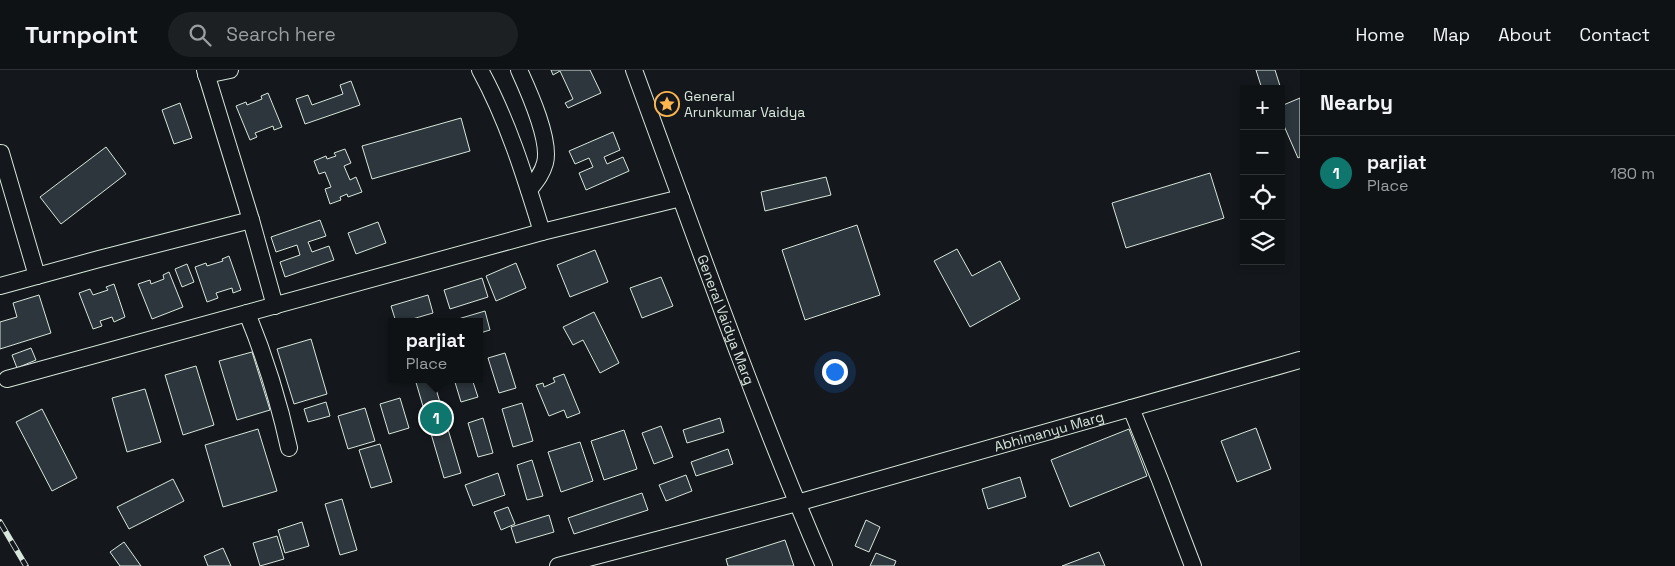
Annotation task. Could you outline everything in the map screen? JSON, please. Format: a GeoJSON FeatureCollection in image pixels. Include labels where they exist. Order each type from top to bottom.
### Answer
{"type":"FeatureCollection","features":[{"type":"Feature","properties":{"kind":"street"},"geometry":{"type":"LineString","coordinates":[[230,70],[206,73],[275,306]]}},
{"type":"Feature","properties":{"kind":"street"},"geometry":{"type":"LineString","coordinates":[[480,70],[493,94],[521,164],[542,232]]}},
{"type":"Feature","properties":{"kind":"street"},"geometry":{"type":"LineString","coordinates":[[519,70],[532,101],[545,142],[545,162],[540,175],[529,190]]}},
{"type":"Feature","properties":{"kind":"street","name":"General Vaidya Marg"},"geometry":{"type":"LineString","coordinates":[[634,70],[797,503],[824,566]]}},
{"type":"Feature","properties":{"kind":"street"},"geometry":{"type":"LineString","coordinates":[[0,153],[38,276]]}},
{"type":"Feature","properties":{"kind":"street"},"geometry":{"type":"LineString","coordinates":[[7,379],[542,232],[681,198]]}},
{"type":"Feature","properties":{"kind":"street"},"geometry":{"type":"LineString","coordinates":[[0,286],[251,220]]}},
{"type":"Feature","properties":{"kind":"street"},"geometry":{"type":"LineString","coordinates":[[247,313],[267,365],[289,448]]}},
{"type":"Feature","properties":{"kind":"street","name":"Abhimanyu Marg"},"geometry":{"type":"LineString","coordinates":[[558,566],[615,559],[797,503],[1300,360]]}},
{"type":"Feature","properties":{"kind":"street"},"geometry":{"type":"LineString","coordinates":[[1131,408],[1193,566]]}},
{"type":"Feature","properties":{"kind":"building"},"geometry":{"type":"Polygon","coordinates":[[[551,70],[590,70],[601,93],[568,108],[565,103],[573,99],[560,71],[553,75],[551,70]]]}},
{"type":"Feature","properties":{"kind":"building"},"geometry":{"type":"Polygon","coordinates":[[[1256,70],[1275,70],[1280,85],[1261,85],[1256,70]]]}},
{"type":"Feature","properties":{"kind":"building"},"geometry":{"type":"Polygon","coordinates":[[[351,81],[360,105],[305,124],[296,99],[308,95],[312,105],[343,94],[340,85],[351,81]]]}},
{"type":"Feature","properties":{"kind":"building"},"geometry":{"type":"Polygon","coordinates":[[[268,93],[282,127],[274,130],[273,126],[255,133],[257,137],[250,140],[236,106],[246,102],[247,105],[262,99],[261,96],[268,93]]]}},
{"type":"Feature","properties":{"kind":"building"},"geometry":{"type":"Polygon","coordinates":[[[1300,98],[1300,157],[1298,158],[1285,128],[1285,104],[1300,98]]]}},
{"type":"Feature","properties":{"kind":"building"},"geometry":{"type":"Polygon","coordinates":[[[180,103],[192,138],[174,144],[162,110],[180,103]]]}},
{"type":"Feature","properties":{"kind":"building"},"geometry":{"type":"Polygon","coordinates":[[[461,118],[470,151],[372,179],[362,146],[461,118]]]}},
{"type":"Feature","properties":{"kind":"building"},"geometry":{"type":"Polygon","coordinates":[[[613,132],[620,150],[604,157],[607,164],[623,157],[629,171],[586,190],[579,173],[593,167],[589,158],[575,164],[569,151],[613,132]]]}},
{"type":"Feature","properties":{"kind":"building"},"geometry":{"type":"Polygon","coordinates":[[[106,147],[126,174],[61,224],[40,197],[106,147]]]}},
{"type":"Feature","properties":{"kind":"building"},"geometry":{"type":"Polygon","coordinates":[[[345,149],[351,163],[344,166],[350,180],[356,177],[362,192],[348,197],[347,194],[340,197],[341,200],[330,204],[325,189],[331,187],[325,172],[319,174],[314,161],[326,156],[327,159],[336,156],[334,153],[345,149]]]}},
{"type":"Feature","properties":{"kind":"building"},"geometry":{"type":"Polygon","coordinates":[[[1210,173],[1224,218],[1126,248],[1112,203],[1210,173]]]}},
{"type":"Feature","properties":{"kind":"building"},"geometry":{"type":"Polygon","coordinates":[[[826,177],[831,195],[765,211],[761,192],[826,177]]]}},
{"type":"Feature","properties":{"kind":"building"},"geometry":{"type":"Polygon","coordinates":[[[320,220],[326,236],[308,242],[312,252],[329,246],[334,260],[285,277],[280,262],[300,255],[297,245],[276,252],[271,237],[320,220]]]}},
{"type":"Feature","properties":{"kind":"building"},"geometry":{"type":"Polygon","coordinates":[[[378,222],[386,243],[356,254],[348,233],[378,222]]]}},
{"type":"Feature","properties":{"kind":"building"},"geometry":{"type":"Polygon","coordinates":[[[857,225],[880,295],[805,320],[782,250],[857,225]]]}},
{"type":"Feature","properties":{"kind":"building"},"geometry":{"type":"Polygon","coordinates":[[[957,249],[972,276],[1000,261],[1020,299],[970,327],[934,261],[957,249]]]}},
{"type":"Feature","properties":{"kind":"building"},"geometry":{"type":"Polygon","coordinates":[[[595,250],[608,282],[570,297],[557,265],[595,250]]]}},
{"type":"Feature","properties":{"kind":"building"},"geometry":{"type":"Polygon","coordinates":[[[229,256],[241,290],[233,293],[232,288],[216,293],[218,298],[207,302],[195,267],[206,263],[207,266],[223,261],[222,259],[229,256]]]}},
{"type":"Feature","properties":{"kind":"building"},"geometry":{"type":"Polygon","coordinates":[[[516,263],[526,288],[496,301],[486,276],[516,263]]]}},
{"type":"Feature","properties":{"kind":"building"},"geometry":{"type":"Polygon","coordinates":[[[187,264],[194,282],[182,287],[175,269],[187,264]]]}},
{"type":"Feature","properties":{"kind":"building"},"geometry":{"type":"Polygon","coordinates":[[[169,272],[183,307],[152,319],[138,284],[150,280],[151,284],[164,279],[163,275],[169,272]]]}},
{"type":"Feature","properties":{"kind":"building"},"geometry":{"type":"Polygon","coordinates":[[[661,277],[673,306],[642,318],[630,288],[661,277]]]}},
{"type":"Feature","properties":{"kind":"building"},"geometry":{"type":"Polygon","coordinates":[[[482,278],[488,297],[450,309],[444,290],[482,278]]]}},
{"type":"Feature","properties":{"kind":"building"},"geometry":{"type":"Polygon","coordinates":[[[114,284],[125,317],[114,322],[112,317],[100,321],[102,326],[93,329],[79,293],[90,289],[93,295],[108,290],[106,287],[114,284]]]}},
{"type":"Feature","properties":{"kind":"building"},"geometry":{"type":"Polygon","coordinates":[[[39,295],[51,333],[0,349],[0,322],[17,317],[13,303],[39,295]]]}},
{"type":"Feature","properties":{"kind":"building"},"geometry":{"type":"Polygon","coordinates":[[[428,295],[433,313],[416,318],[395,318],[391,306],[428,295]]]}},
{"type":"Feature","properties":{"kind":"building"},"geometry":{"type":"Polygon","coordinates":[[[485,311],[490,330],[483,332],[483,318],[461,318],[485,311]]]}},
{"type":"Feature","properties":{"kind":"building"},"geometry":{"type":"Polygon","coordinates":[[[594,312],[619,363],[600,373],[583,340],[573,345],[563,327],[594,312]]]}},
{"type":"Feature","properties":{"kind":"building"},"geometry":{"type":"Polygon","coordinates":[[[311,339],[327,394],[294,404],[277,349],[311,339]]]}},
{"type":"Feature","properties":{"kind":"building"},"geometry":{"type":"Polygon","coordinates":[[[31,348],[36,360],[17,368],[12,355],[31,348]]]}},
{"type":"Feature","properties":{"kind":"building"},"geometry":{"type":"Polygon","coordinates":[[[252,352],[270,410],[237,420],[219,361],[252,352]]]}},
{"type":"Feature","properties":{"kind":"building"},"geometry":{"type":"Polygon","coordinates":[[[505,353],[516,388],[499,393],[488,358],[505,353]]]}},
{"type":"Feature","properties":{"kind":"building"},"geometry":{"type":"Polygon","coordinates":[[[196,366],[214,425],[183,435],[165,375],[196,366]]]}},
{"type":"Feature","properties":{"kind":"building"},"geometry":{"type":"Polygon","coordinates":[[[564,374],[580,413],[567,418],[564,410],[549,416],[536,385],[543,383],[544,387],[555,382],[553,378],[564,374]]]}},
{"type":"Feature","properties":{"kind":"building"},"geometry":{"type":"Polygon","coordinates":[[[416,383],[434,383],[461,473],[444,478],[416,383]]]}},
{"type":"Feature","properties":{"kind":"building"},"geometry":{"type":"Polygon","coordinates":[[[455,383],[473,383],[478,397],[461,402],[455,383]]]}},
{"type":"Feature","properties":{"kind":"building"},"geometry":{"type":"Polygon","coordinates":[[[145,389],[161,442],[127,452],[112,398],[145,389]]]}},
{"type":"Feature","properties":{"kind":"building"},"geometry":{"type":"Polygon","coordinates":[[[400,398],[409,428],[389,434],[380,404],[400,398]]]}},
{"type":"Feature","properties":{"kind":"building"},"geometry":{"type":"Polygon","coordinates":[[[326,402],[330,416],[308,422],[304,409],[326,402]]]}},
{"type":"Feature","properties":{"kind":"building"},"geometry":{"type":"Polygon","coordinates":[[[522,403],[533,441],[513,447],[502,409],[522,403]]]}},
{"type":"Feature","properties":{"kind":"building"},"geometry":{"type":"Polygon","coordinates":[[[365,408],[375,441],[348,449],[338,416],[365,408]]]}},
{"type":"Feature","properties":{"kind":"building"},"geometry":{"type":"Polygon","coordinates":[[[42,409],[77,478],[52,491],[16,422],[42,409]]]}},
{"type":"Feature","properties":{"kind":"building"},"geometry":{"type":"Polygon","coordinates":[[[483,418],[493,453],[478,457],[468,423],[483,418]]]}},
{"type":"Feature","properties":{"kind":"building"},"geometry":{"type":"Polygon","coordinates":[[[720,418],[724,432],[687,443],[683,430],[720,418]]]}},
{"type":"Feature","properties":{"kind":"building"},"geometry":{"type":"Polygon","coordinates":[[[661,426],[673,457],[654,464],[642,433],[661,426]]]}},
{"type":"Feature","properties":{"kind":"building"},"geometry":{"type":"Polygon","coordinates":[[[1256,428],[1271,469],[1237,482],[1221,441],[1256,428]]]}},
{"type":"Feature","properties":{"kind":"building"},"geometry":{"type":"Polygon","coordinates":[[[258,429],[277,491],[223,507],[205,445],[258,429]]]}},
{"type":"Feature","properties":{"kind":"building"},"geometry":{"type":"Polygon","coordinates":[[[1129,429],[1147,476],[1070,507],[1051,460],[1129,429]]]}},
{"type":"Feature","properties":{"kind":"building"},"geometry":{"type":"Polygon","coordinates":[[[624,430],[637,469],[604,480],[591,441],[624,430]]]}},
{"type":"Feature","properties":{"kind":"building"},"geometry":{"type":"Polygon","coordinates":[[[580,442],[593,481],[561,492],[548,452],[580,442]]]}},
{"type":"Feature","properties":{"kind":"building"},"geometry":{"type":"Polygon","coordinates":[[[380,444],[392,482],[371,488],[359,450],[380,444]]]}},
{"type":"Feature","properties":{"kind":"building"},"geometry":{"type":"Polygon","coordinates":[[[728,449],[733,464],[696,476],[691,462],[728,449]]]}},
{"type":"Feature","properties":{"kind":"building"},"geometry":{"type":"Polygon","coordinates":[[[532,460],[543,496],[527,500],[517,465],[532,460]]]}},
{"type":"Feature","properties":{"kind":"building"},"geometry":{"type":"Polygon","coordinates":[[[498,473],[505,495],[473,506],[465,485],[498,473]]]}},
{"type":"Feature","properties":{"kind":"building"},"geometry":{"type":"Polygon","coordinates":[[[686,475],[692,491],[666,501],[659,485],[686,475]]]}},
{"type":"Feature","properties":{"kind":"building"},"geometry":{"type":"Polygon","coordinates":[[[1020,477],[1026,497],[988,509],[982,489],[1020,477]]]}},
{"type":"Feature","properties":{"kind":"building"},"geometry":{"type":"Polygon","coordinates":[[[173,479],[184,501],[129,529],[117,507],[173,479]]]}},
{"type":"Feature","properties":{"kind":"building"},"geometry":{"type":"Polygon","coordinates":[[[642,493],[648,510],[574,534],[568,518],[642,493]]]}},
{"type":"Feature","properties":{"kind":"building"},"geometry":{"type":"Polygon","coordinates":[[[342,499],[357,550],[340,555],[325,504],[342,499]]]}},
{"type":"Feature","properties":{"kind":"building"},"geometry":{"type":"Polygon","coordinates":[[[508,507],[515,524],[501,530],[494,512],[508,507]]]}},
{"type":"Feature","properties":{"kind":"building"},"geometry":{"type":"Polygon","coordinates":[[[549,515],[554,532],[516,543],[511,527],[549,515]]]}},
{"type":"Feature","properties":{"kind":"building"},"geometry":{"type":"Polygon","coordinates":[[[866,520],[880,527],[869,552],[855,546],[866,520]]]}},
{"type":"Feature","properties":{"kind":"building"},"geometry":{"type":"Polygon","coordinates":[[[302,522],[309,546],[285,553],[278,530],[302,522]]]}},
{"type":"Feature","properties":{"kind":"building"},"geometry":{"type":"Polygon","coordinates":[[[277,536],[284,559],[260,566],[253,543],[277,536]]]}},
{"type":"Feature","properties":{"kind":"building"},"geometry":{"type":"Polygon","coordinates":[[[785,540],[794,566],[728,566],[726,559],[785,540]]]}},
{"type":"Feature","properties":{"kind":"building"},"geometry":{"type":"Polygon","coordinates":[[[124,542],[141,566],[120,566],[110,552],[124,542]]]}},
{"type":"Feature","properties":{"kind":"building"},"geometry":{"type":"Polygon","coordinates":[[[223,548],[231,566],[208,566],[204,556],[223,548]]]}},
{"type":"Feature","properties":{"kind":"building"},"geometry":{"type":"Polygon","coordinates":[[[1099,552],[1105,566],[1062,566],[1099,552]]]}},
{"type":"Feature","properties":{"kind":"building"},"geometry":{"type":"Polygon","coordinates":[[[876,553],[896,561],[894,566],[870,566],[876,553]]]}},
{"type":"Feature","properties":{"kind":"railway"},"geometry":{"type":"LineString","coordinates":[[0,522],[26,566]]}},
{"type":"Feature","properties":{"kind":"place","name":"General Arunkumar Vaidya"},"geometry":{"type":"Point","coordinates":[667,104]}},
{"type":"Feature","properties":{"kind":"place","name":"parjiat"},"geometry":{"type":"Point","coordinates":[436,418]}}]}
